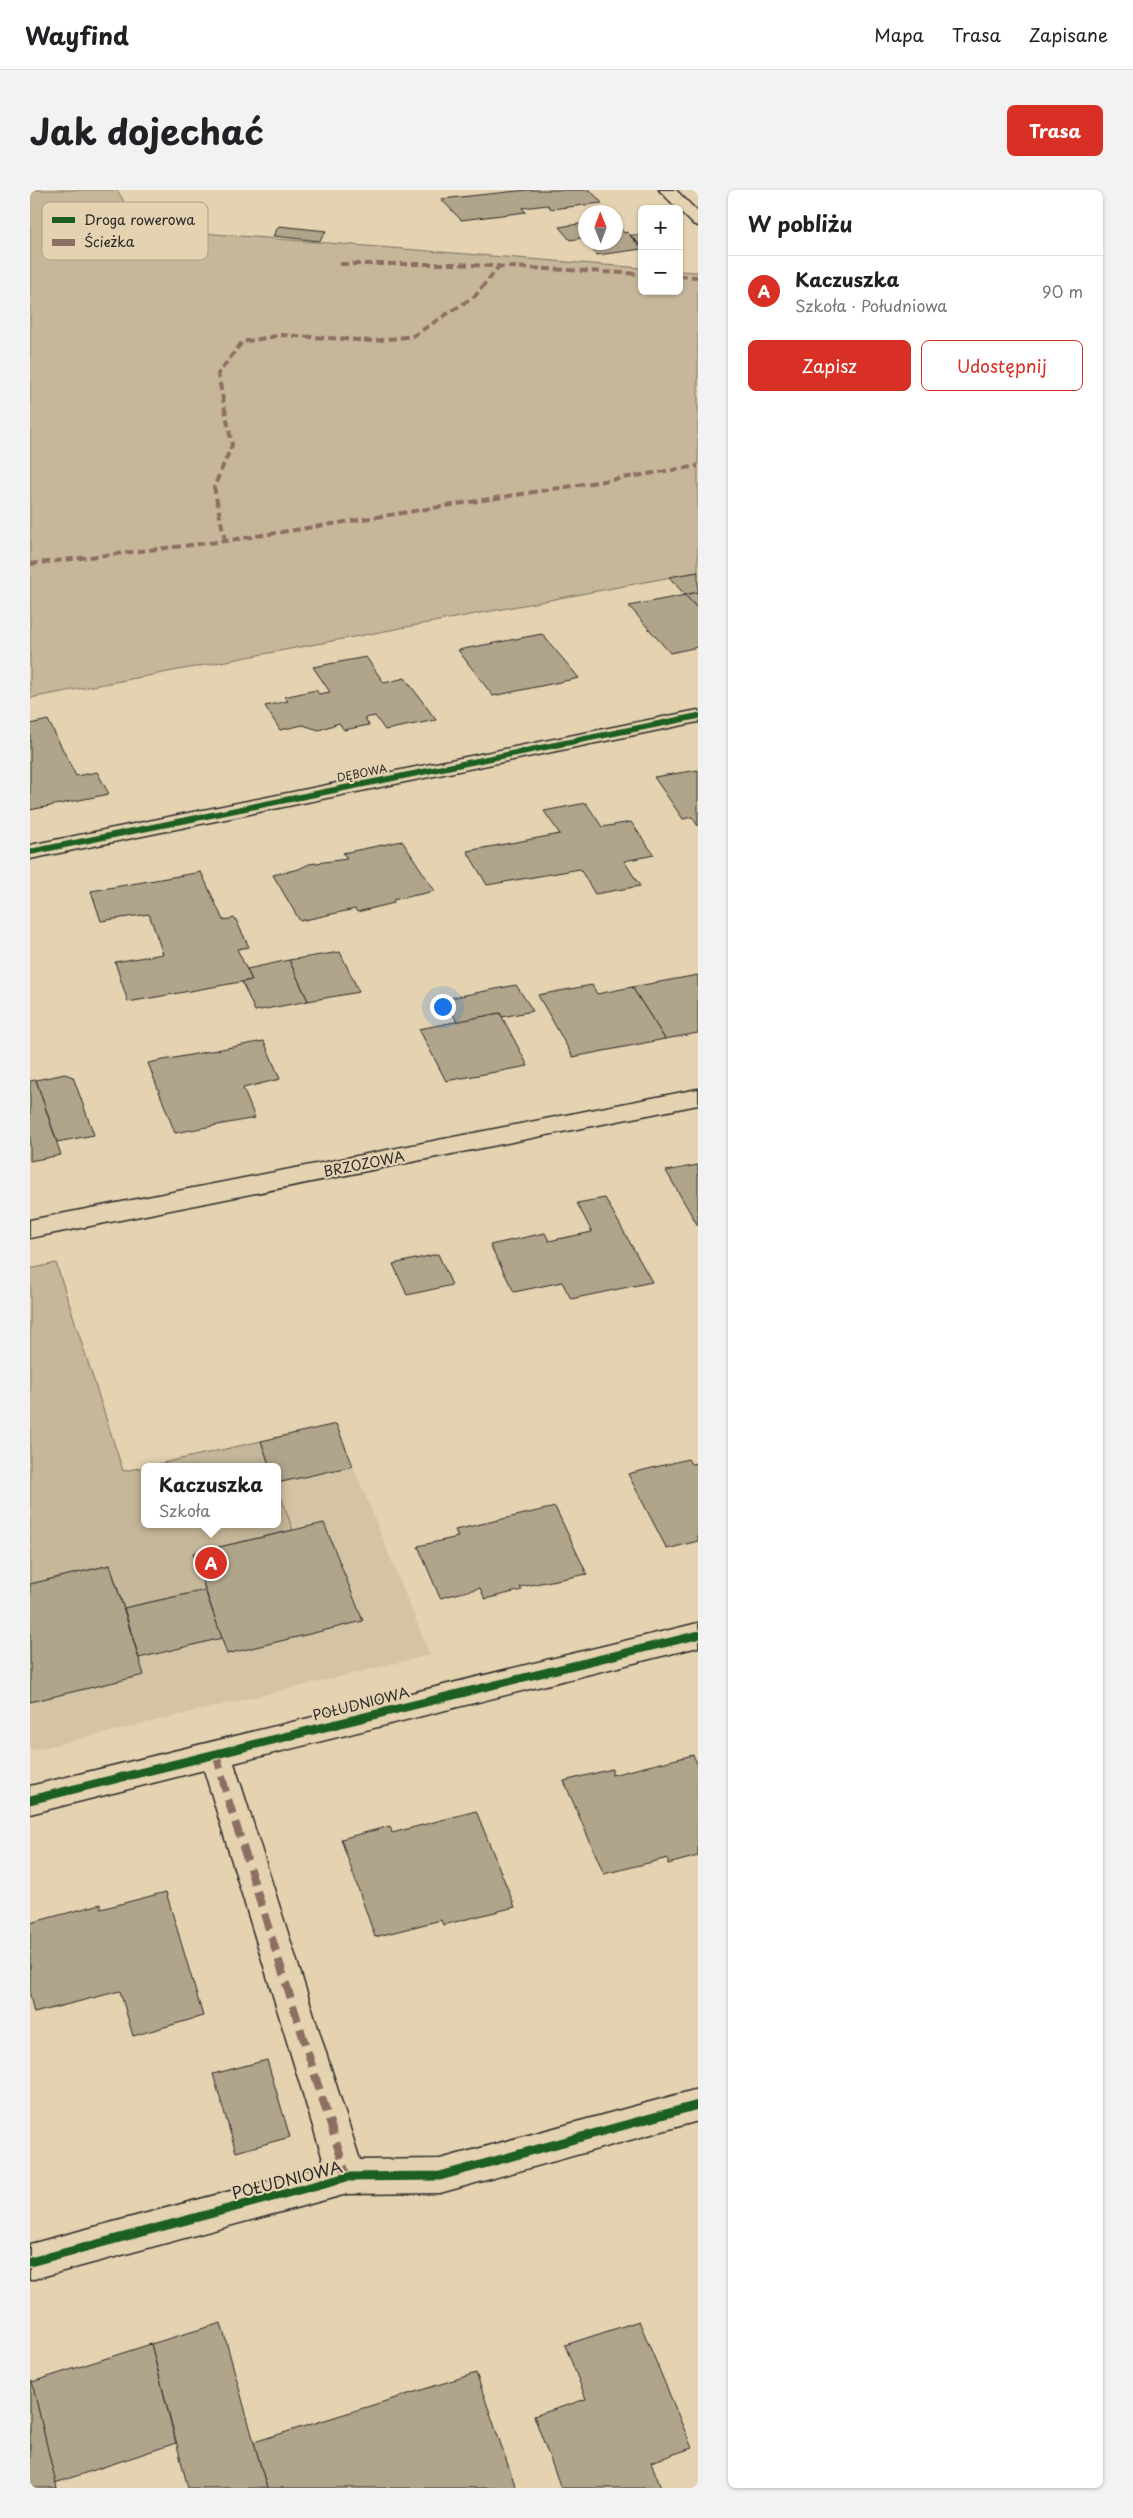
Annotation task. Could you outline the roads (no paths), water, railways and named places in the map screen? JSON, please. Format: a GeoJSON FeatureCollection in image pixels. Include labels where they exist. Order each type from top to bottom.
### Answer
{"type":"FeatureCollection","features":[{"type":"Feature","properties":{"kind":"street"},"geometry":{"type":"LineString","coordinates":[[667,190],[698,221]]}},
{"type":"Feature","properties":{"kind":"street","name":"DĘBOWA"},"geometry":{"type":"LineString","coordinates":[[30,852],[698,716]]}},
{"type":"Feature","properties":{"kind":"street","name":"BRZOZOWA"},"geometry":{"type":"LineString","coordinates":[[30,1229],[698,1098]]}},
{"type":"Feature","properties":{"kind":"street","name":"POŁUDNIOWA"},"geometry":{"type":"LineString","coordinates":[[30,1800],[698,1634]]}},
{"type":"Feature","properties":{"kind":"street","name":"POŁUDNIOWA"},"geometry":{"type":"LineString","coordinates":[[216,1753],[347,2177]]}},
{"type":"Feature","properties":{"kind":"street","name":"POŁUDNIOWA"},"geometry":{"type":"LineString","coordinates":[[30,2262],[347,2177],[440,2176],[698,2105]]}},
{"type":"Feature","properties":{"kind":"place","name":"Kaczuszka"},"geometry":{"type":"Point","coordinates":[211,1563]}}]}
